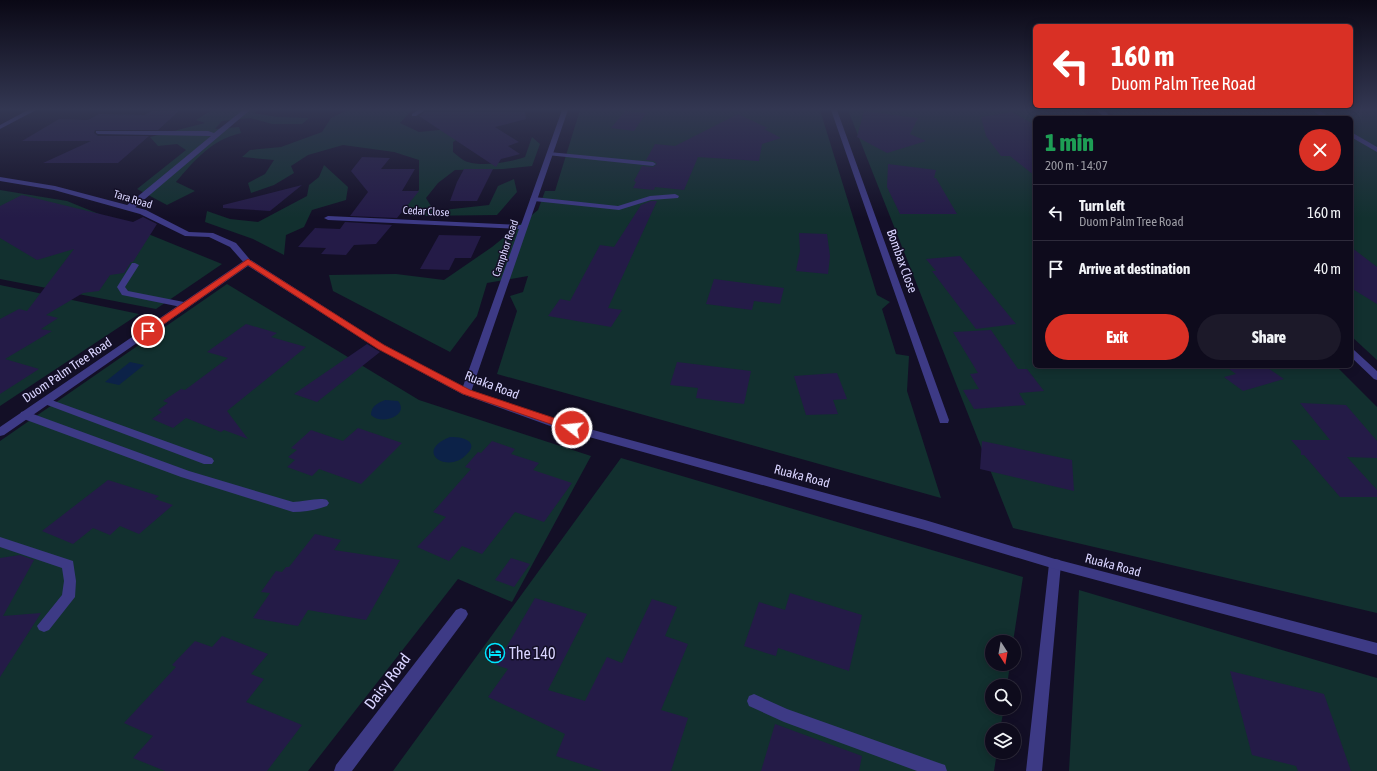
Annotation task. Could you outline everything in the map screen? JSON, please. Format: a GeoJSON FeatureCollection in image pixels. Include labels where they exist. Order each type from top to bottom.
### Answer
{"type":"FeatureCollection","features":[{"type":"Feature","properties":{"kind":"street"},"geometry":{"type":"LineString","coordinates":[[129,208],[202,146]]}},
{"type":"Feature","properties":{"kind":"street","name":"Camphor Road"},"geometry":{"type":"LineString","coordinates":[[466,392],[552,146]]}},
{"type":"Feature","properties":{"kind":"street","name":"Bombax Close"},"geometry":{"type":"LineString","coordinates":[[847,146],[944,420]]}},
{"type":"Feature","properties":{"kind":"street"},"geometry":{"type":"LineString","coordinates":[[549,154],[653,164]]}},
{"type":"Feature","properties":{"kind":"street","name":"Tara Road"},"geometry":{"type":"LineString","coordinates":[[0,179],[55,188],[144,212],[188,234],[210,235],[232,245],[248,262]]}},
{"type":"Feature","properties":{"kind":"street"},"geometry":{"type":"LineString","coordinates":[[534,199],[619,208],[650,198],[675,196]]}},
{"type":"Feature","properties":{"kind":"street","name":"Cedar Close"},"geometry":{"type":"LineString","coordinates":[[328,218],[524,227]]}},
{"type":"Feature","properties":{"kind":"street","name":"Duom Palm Tree Road"},"geometry":{"type":"LineString","coordinates":[[0,432],[248,262]]}},
{"type":"Feature","properties":{"kind":"street","name":"Ruaka Road"},"geometry":{"type":"LineString","coordinates":[[248,262],[381,347],[466,392],[557,424],[925,525],[1055,564],[1377,649]]}},
{"type":"Feature","properties":{"kind":"street"},"geometry":{"type":"LineString","coordinates":[[135,265],[122,287],[125,293],[186,305]]}},
{"type":"Feature","properties":{"kind":"street"},"geometry":{"type":"LineString","coordinates":[[1353,354],[1377,377]]}},
{"type":"Feature","properties":{"kind":"street"},"geometry":{"type":"LineString","coordinates":[[46,401],[208,461]]}},
{"type":"Feature","properties":{"kind":"street"},"geometry":{"type":"LineString","coordinates":[[25,415],[185,474],[292,507],[305,507],[324,503]]}},
{"type":"Feature","properties":{"kind":"street"},"geometry":{"type":"LineString","coordinates":[[0,542],[68,565],[70,581],[68,598],[44,626]]}},
{"type":"Feature","properties":{"kind":"street"},"geometry":{"type":"LineString","coordinates":[[1034,771],[1055,564]]}},
{"type":"Feature","properties":{"kind":"street","name":"Daisy Road"},"geometry":{"type":"LineString","coordinates":[[342,771],[461,614]]}},
{"type":"Feature","properties":{"kind":"street"},"geometry":{"type":"LineString","coordinates":[[754,701],[784,715],[939,771]]}},
{"type":"Feature","properties":{"kind":"green space"},"geometry":{"type":"Polygon","coordinates":[[[180,146],[212,146],[204,152],[176,182],[195,191],[167,205],[137,189],[186,150],[180,146]]]}},
{"type":"Feature","properties":{"kind":"green space"},"geometry":{"type":"Polygon","coordinates":[[[340,146],[308,155],[291,166],[294,173],[274,185],[251,193],[248,183],[265,174],[274,160],[242,157],[250,150],[281,147],[340,146]]]}},
{"type":"Feature","properties":{"kind":"green space"},"geometry":{"type":"Polygon","coordinates":[[[350,146],[453,146],[453,152],[464,160],[481,164],[512,161],[525,157],[529,146],[539,146],[532,166],[503,169],[455,170],[438,183],[426,198],[434,211],[489,205],[498,186],[514,179],[517,192],[497,215],[413,216],[403,206],[419,190],[419,160],[394,152],[350,146]]]}},
{"type":"Feature","properties":{"kind":"green space"},"geometry":{"type":"Polygon","coordinates":[[[569,146],[831,146],[877,295],[890,302],[882,309],[896,354],[909,356],[907,391],[941,498],[497,374],[517,311],[510,296],[523,292],[528,276],[487,283],[477,316],[450,352],[333,291],[329,275],[396,274],[444,280],[492,247],[538,210],[545,191],[555,191],[569,146]]]}},
{"type":"Feature","properties":{"kind":"green space"},"geometry":{"type":"Polygon","coordinates":[[[862,146],[1033,146],[1033,368],[1338,368],[1377,407],[1377,613],[1013,528],[862,146]]]}},
{"type":"Feature","properties":{"kind":"green space"},"geometry":{"type":"Polygon","coordinates":[[[1353,146],[1377,146],[1377,360],[1353,338],[1353,146]]]}},
{"type":"Feature","properties":{"kind":"green space"},"geometry":{"type":"Polygon","coordinates":[[[324,165],[348,187],[346,200],[312,210],[304,227],[286,235],[284,255],[253,239],[205,222],[207,211],[230,219],[258,222],[307,196],[309,185],[319,177],[324,165]]]}},
{"type":"Feature","properties":{"kind":"green space"},"geometry":{"type":"Polygon","coordinates":[[[0,190],[67,201],[222,264],[156,309],[0,279],[0,190]]]}},
{"type":"Feature","properties":{"kind":"green space"},"geometry":{"type":"Polygon","coordinates":[[[227,284],[419,400],[591,456],[512,602],[458,579],[308,771],[0,771],[0,441],[227,284]]]}},
{"type":"Feature","properties":{"kind":"green space"},"geometry":{"type":"Polygon","coordinates":[[[0,285],[139,314],[0,406],[0,285]]]}},
{"type":"Feature","properties":{"kind":"green space"},"geometry":{"type":"Polygon","coordinates":[[[621,458],[1023,577],[1014,635],[985,635],[985,671],[1009,671],[1008,679],[985,679],[985,715],[1003,715],[1001,723],[985,723],[985,759],[996,759],[994,771],[393,771],[621,458]]]}},
{"type":"Feature","properties":{"kind":"green space"},"geometry":{"type":"Polygon","coordinates":[[[1079,590],[1377,678],[1377,771],[1069,771],[1079,590]]]}},
{"type":"Feature","properties":{"kind":"water"},"geometry":{"type":"Polygon","coordinates":[[[130,362],[144,365],[119,385],[105,382],[130,362]]]}},
{"type":"Feature","properties":{"kind":"water"},"geometry":{"type":"Polygon","coordinates":[[[385,400],[398,401],[401,406],[398,414],[388,419],[376,418],[371,415],[372,409],[377,404],[385,400]]]}},
{"type":"Feature","properties":{"kind":"water"},"geometry":{"type":"Polygon","coordinates":[[[450,437],[459,437],[468,440],[471,446],[467,454],[460,460],[444,462],[434,455],[434,449],[439,443],[450,437]]]}},
{"type":"Feature","properties":{"kind":"building"},"geometry":{"type":"Polygon","coordinates":[[[80,146],[138,146],[118,163],[43,163],[80,146]]]}},
{"type":"Feature","properties":{"kind":"building"},"geometry":{"type":"Polygon","coordinates":[[[464,146],[508,146],[520,154],[501,159],[496,167],[464,146]]]}},
{"type":"Feature","properties":{"kind":"building"},"geometry":{"type":"Polygon","coordinates":[[[654,146],[762,146],[759,161],[698,157],[684,190],[655,187],[654,190],[633,188],[636,182],[634,181],[642,166],[653,167],[657,164],[654,161],[646,160],[654,146]]]}},
{"type":"Feature","properties":{"kind":"building"},"geometry":{"type":"Polygon","coordinates":[[[874,146],[910,146],[887,153],[874,146]]]}},
{"type":"Feature","properties":{"kind":"building"},"geometry":{"type":"Polygon","coordinates":[[[993,146],[1033,146],[1033,174],[1010,156],[1001,156],[993,146]]]}},
{"type":"Feature","properties":{"kind":"building"},"geometry":{"type":"Polygon","coordinates":[[[362,157],[390,158],[381,169],[415,169],[402,191],[419,191],[397,218],[350,216],[368,192],[351,171],[362,157]]]}},
{"type":"Feature","properties":{"kind":"building"},"geometry":{"type":"Polygon","coordinates":[[[888,164],[936,170],[934,178],[936,178],[957,214],[900,214],[887,187],[888,164]]]}},
{"type":"Feature","properties":{"kind":"building"},"geometry":{"type":"Polygon","coordinates":[[[464,169],[493,169],[477,201],[450,201],[457,182],[464,169]]]}},
{"type":"Feature","properties":{"kind":"building"},"geometry":{"type":"Polygon","coordinates":[[[302,185],[270,211],[223,208],[223,205],[302,185]]]}},
{"type":"Feature","properties":{"kind":"building"},"geometry":{"type":"Polygon","coordinates":[[[22,195],[133,222],[143,217],[157,224],[133,262],[131,262],[124,273],[110,275],[99,291],[83,293],[46,315],[58,318],[41,329],[52,331],[5,359],[39,369],[0,394],[0,319],[19,309],[27,311],[74,249],[37,260],[0,238],[0,206],[22,195]]]}},
{"type":"Feature","properties":{"kind":"building"},"geometry":{"type":"Polygon","coordinates":[[[651,201],[657,201],[608,308],[622,310],[611,327],[548,316],[560,299],[570,301],[600,245],[614,247],[641,205],[651,201]]]}},
{"type":"Feature","properties":{"kind":"building"},"geometry":{"type":"Polygon","coordinates":[[[345,222],[392,225],[376,244],[354,245],[346,255],[321,254],[326,248],[298,247],[315,228],[340,229],[345,222]]]}},
{"type":"Feature","properties":{"kind":"building"},"geometry":{"type":"Polygon","coordinates":[[[799,233],[827,234],[830,256],[828,274],[796,271],[800,251],[799,233]]]}},
{"type":"Feature","properties":{"kind":"building"},"geometry":{"type":"Polygon","coordinates":[[[439,235],[481,236],[471,258],[455,258],[449,270],[420,269],[439,235]]]}},
{"type":"Feature","properties":{"kind":"building"},"geometry":{"type":"Polygon","coordinates":[[[1353,249],[1377,267],[1377,304],[1353,289],[1353,249]]]}},
{"type":"Feature","properties":{"kind":"building"},"geometry":{"type":"Polygon","coordinates":[[[960,256],[1016,324],[976,329],[932,271],[936,271],[926,259],[960,256]]]}},
{"type":"Feature","properties":{"kind":"building"},"geometry":{"type":"Polygon","coordinates":[[[714,279],[784,288],[780,304],[754,301],[752,310],[706,304],[714,279]]]}},
{"type":"Feature","properties":{"kind":"building"},"geometry":{"type":"Polygon","coordinates":[[[246,324],[277,333],[271,337],[306,347],[227,411],[248,439],[224,430],[221,432],[186,418],[173,428],[152,419],[162,412],[158,410],[168,403],[163,401],[181,389],[185,390],[228,358],[207,352],[246,324]]]}},
{"type":"Feature","properties":{"kind":"building"},"geometry":{"type":"Polygon","coordinates":[[[991,330],[1018,369],[1027,369],[1044,391],[1019,393],[1026,405],[974,409],[963,390],[979,389],[970,374],[978,373],[953,332],[991,330]]]}},
{"type":"Feature","properties":{"kind":"building"},"geometry":{"type":"Polygon","coordinates":[[[367,344],[380,352],[317,402],[294,394],[367,344]]]}},
{"type":"Feature","properties":{"kind":"building"},"geometry":{"type":"Polygon","coordinates":[[[677,362],[751,371],[744,404],[696,398],[698,388],[670,385],[677,362]]]}},
{"type":"Feature","properties":{"kind":"building"},"geometry":{"type":"Polygon","coordinates":[[[1228,368],[1268,368],[1284,379],[1243,391],[1224,377],[1236,374],[1228,368]]]}},
{"type":"Feature","properties":{"kind":"building"},"geometry":{"type":"Polygon","coordinates":[[[837,373],[847,399],[833,400],[838,414],[806,415],[794,376],[837,373]]]}},
{"type":"Feature","properties":{"kind":"building"},"geometry":{"type":"Polygon","coordinates":[[[1300,403],[1346,405],[1377,441],[1377,458],[1347,457],[1377,490],[1377,497],[1340,497],[1304,455],[1301,455],[1301,451],[1291,440],[1330,440],[1300,403]]]}},
{"type":"Feature","properties":{"kind":"building"},"geometry":{"type":"Polygon","coordinates":[[[358,428],[402,443],[361,484],[319,469],[312,476],[287,467],[295,460],[288,457],[297,450],[291,448],[311,430],[343,441],[358,428]]]}},
{"type":"Feature","properties":{"kind":"building"},"geometry":{"type":"Polygon","coordinates":[[[492,441],[515,449],[511,454],[539,463],[533,470],[572,483],[544,522],[515,512],[482,554],[462,546],[449,561],[417,547],[446,517],[433,512],[471,469],[465,467],[478,452],[481,453],[492,441]]]}},
{"type":"Feature","properties":{"kind":"building"},"geometry":{"type":"Polygon","coordinates":[[[982,441],[1072,460],[1074,491],[980,469],[982,441]]]}},
{"type":"Feature","properties":{"kind":"building"},"geometry":{"type":"Polygon","coordinates":[[[108,480],[159,496],[155,499],[173,505],[139,534],[120,526],[110,535],[93,528],[73,544],[42,531],[108,480]]]}},
{"type":"Feature","properties":{"kind":"building"},"geometry":{"type":"Polygon","coordinates":[[[315,534],[341,540],[334,550],[400,560],[366,620],[308,610],[298,626],[253,618],[270,593],[261,592],[276,571],[282,572],[286,567],[289,567],[315,534]]]}},
{"type":"Feature","properties":{"kind":"building"},"geometry":{"type":"Polygon","coordinates":[[[20,555],[34,560],[3,616],[41,613],[0,677],[0,558],[20,555]]]}},
{"type":"Feature","properties":{"kind":"building"},"geometry":{"type":"Polygon","coordinates":[[[511,558],[530,564],[514,587],[495,580],[511,558]]]}},
{"type":"Feature","properties":{"kind":"building"},"geometry":{"type":"Polygon","coordinates":[[[790,593],[862,615],[849,671],[778,648],[776,656],[744,646],[759,602],[785,610],[790,593]]]}},
{"type":"Feature","properties":{"kind":"building"},"geometry":{"type":"Polygon","coordinates":[[[535,598],[587,614],[548,690],[585,701],[607,657],[622,663],[652,599],[677,607],[665,636],[688,644],[661,710],[688,718],[671,771],[603,771],[556,756],[565,734],[488,697],[508,669],[496,665],[535,598]]]}},
{"type":"Feature","properties":{"kind":"building"},"geometry":{"type":"Polygon","coordinates":[[[222,636],[268,654],[251,674],[264,679],[246,702],[302,725],[267,771],[165,771],[133,758],[153,736],[124,723],[176,667],[172,665],[195,641],[212,647],[222,636]]]}},
{"type":"Feature","properties":{"kind":"building"},"geometry":{"type":"Polygon","coordinates":[[[1230,671],[1324,694],[1351,771],[1298,771],[1296,766],[1252,755],[1230,671]]]}},
{"type":"Feature","properties":{"kind":"building"},"geometry":{"type":"Polygon","coordinates":[[[775,724],[862,756],[859,771],[761,771],[775,724]]]}},
{"type":"Feature","properties":{"kind":"place","name":"The 140"},"geometry":{"type":"Point","coordinates":[495,653]}},
{"type":"Feature","properties":{"kind":"route"},"geometry":{"type":"LineString","coordinates":[[148,331],[248,262],[381,347],[466,392],[572,428]]}}]}
